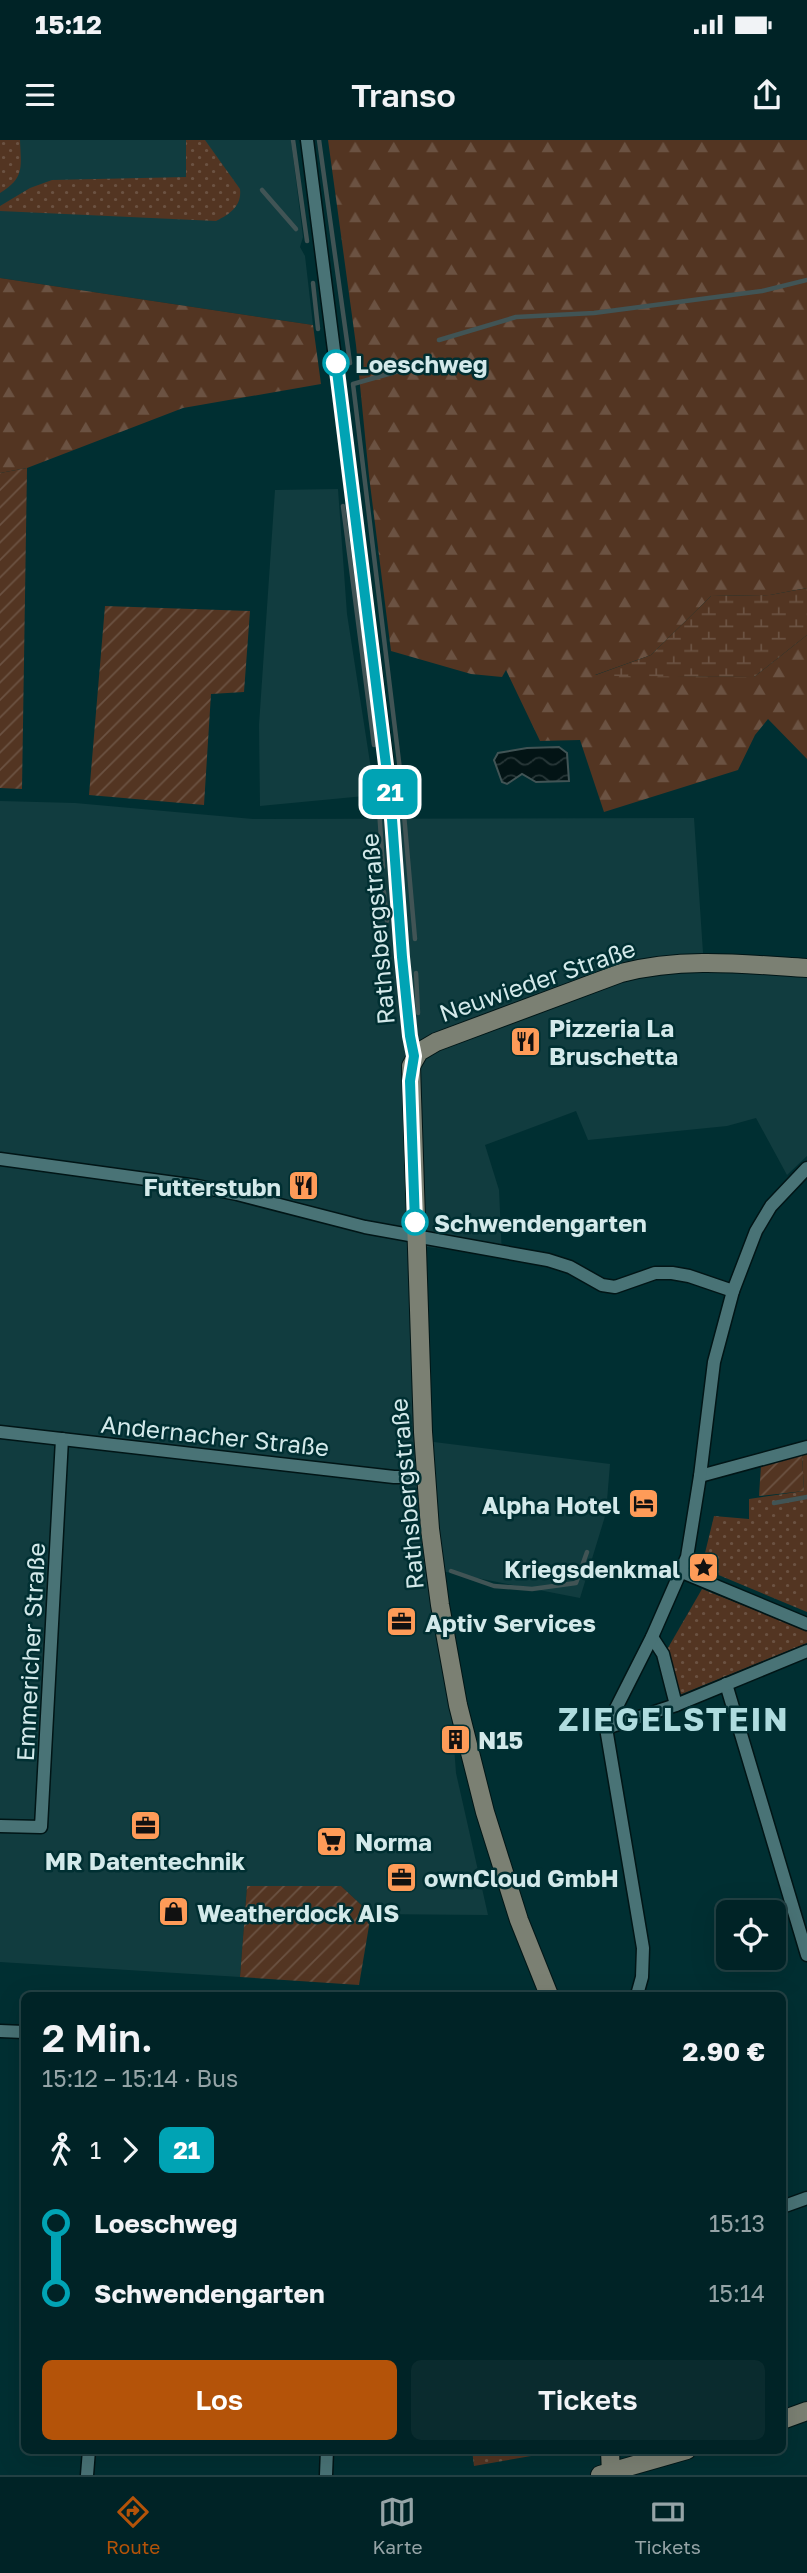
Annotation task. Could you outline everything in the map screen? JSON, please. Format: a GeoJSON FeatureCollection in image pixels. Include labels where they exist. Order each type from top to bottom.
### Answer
{"type":"FeatureCollection","features":[{"type":"Feature","properties":{"kind":"street","name":"Rathsbergstraße"},"geometry":{"type":"LineString","coordinates":[[307,140],[387,763],[403,970],[414,1056],[410,1081],[426,1477],[440,1605],[468,1750],[488,1826],[511,1896],[548,1992]]}},
{"type":"Feature","properties":{"kind":"street","name":"Neuwieder Straße"},"geometry":{"type":"LineString","coordinates":[[414,1056],[448,1037],[621,972],[642,967],[691,962],[807,968]]}},
{"type":"Feature","properties":{"kind":"street"},"geometry":{"type":"LineString","coordinates":[[0,1159],[237,1194],[365,1227],[548,1260],[570,1267],[602,1285],[615,1287],[655,1273],[672,1273],[733,1291]]}},
{"type":"Feature","properties":{"kind":"street"},"geometry":{"type":"LineString","coordinates":[[638,1992],[642,1977],[643,1948],[606,1728],[682,1572],[701,1476],[715,1362],[733,1291],[756,1231],[771,1206],[807,1168]]}},
{"type":"Feature","properties":{"kind":"street","name":"Andernacher Straße"},"geometry":{"type":"LineString","coordinates":[[0,1432],[394,1477],[426,1477]]}},
{"type":"Feature","properties":{"kind":"street","name":"Emmericher Straße"},"geometry":{"type":"LineString","coordinates":[[0,1826],[41,1827],[62,1439]]}},
{"type":"Feature","properties":{"kind":"street"},"geometry":{"type":"LineString","coordinates":[[701,1476],[807,1447]]}},
{"type":"Feature","properties":{"kind":"street"},"geometry":{"type":"LineString","coordinates":[[682,1572],[807,1624]]}},
{"type":"Feature","properties":{"kind":"street"},"geometry":{"type":"LineString","coordinates":[[652,1637],[663,1654],[676,1704]]}},
{"type":"Feature","properties":{"kind":"street"},"geometry":{"type":"LineString","coordinates":[[606,1728],[676,1704],[807,1651]]}},
{"type":"Feature","properties":{"kind":"street"},"geometry":{"type":"LineString","coordinates":[[726,1684],[807,1955]]}},
{"type":"Feature","properties":{"kind":"street"},"geometry":{"type":"LineString","coordinates":[[0,2031],[21,2032]]}},
{"type":"Feature","properties":{"kind":"street"},"geometry":{"type":"LineString","coordinates":[[786,2206],[807,2198]]}},
{"type":"Feature","properties":{"kind":"street"},"geometry":{"type":"LineString","coordinates":[[786,2419],[807,2412]]}},
{"type":"Feature","properties":{"kind":"street"},"geometry":{"type":"LineString","coordinates":[[87,2475],[89,2454]]}},
{"type":"Feature","properties":{"kind":"street"},"geometry":{"type":"LineString","coordinates":[[326,2475],[327,2454]]}},
{"type":"Feature","properties":{"kind":"street"},"geometry":{"type":"LineString","coordinates":[[610,2454],[607,2474],[674,2454]]}},
{"type":"Feature","properties":{"kind":"shaded area"},"geometry":{"type":"Polygon","coordinates":[[[0,140],[291,140],[303,237],[300,247],[305,256],[313,325],[0,278],[0,140]]]}},
{"type":"Feature","properties":{"kind":"shaded area"},"geometry":{"type":"Polygon","coordinates":[[[338,489],[347,614],[375,795],[260,806],[259,725],[275,490],[338,489]]]}},
{"type":"Feature","properties":{"kind":"shaded area"},"geometry":{"type":"Polygon","coordinates":[[[0,801],[75,803],[253,819],[694,818],[703,953],[807,961],[807,1156],[787,1175],[756,1118],[727,1126],[588,1140],[576,1111],[485,1145],[499,1190],[502,1256],[419,1246],[426,1441],[610,1464],[606,1513],[580,1598],[441,1571],[456,1773],[488,1915],[371,1914],[341,1886],[247,1886],[240,1977],[0,1962],[0,801]]]}},
{"type":"Feature","properties":{"kind":"green space"},"geometry":{"type":"Polygon","coordinates":[[[0,140],[20,140],[21,158],[18,177],[0,193],[0,140]]]}},
{"type":"Feature","properties":{"kind":"green space"},"geometry":{"type":"Polygon","coordinates":[[[186,140],[205,140],[240,189],[239,200],[234,209],[216,221],[0,211],[0,206],[30,188],[52,180],[186,177],[186,140]]]}},
{"type":"Feature","properties":{"kind":"green space"},"geometry":{"type":"Polygon","coordinates":[[[328,140],[807,140],[807,588],[770,595],[711,596],[651,655],[595,675],[754,677],[807,635],[807,759],[768,719],[755,735],[738,770],[604,812],[580,740],[540,741],[506,670],[502,677],[471,674],[391,651],[356,345],[328,140]]]}},
{"type":"Feature","properties":{"kind":"green space"},"geometry":{"type":"Polygon","coordinates":[[[0,278],[313,325],[321,384],[183,408],[27,468],[0,473],[0,278]]]}},
{"type":"Feature","properties":{"kind":"green space"},"geometry":{"type":"Polygon","coordinates":[[[27,468],[22,789],[0,788],[0,473],[27,468]]]}},
{"type":"Feature","properties":{"kind":"green space"},"geometry":{"type":"Polygon","coordinates":[[[807,588],[807,635],[754,677],[593,676],[651,655],[711,596],[770,595],[807,588]]]}},
{"type":"Feature","properties":{"kind":"green space"},"geometry":{"type":"Polygon","coordinates":[[[105,606],[250,611],[244,692],[211,694],[204,805],[89,795],[105,606]]]}},
{"type":"Feature","properties":{"kind":"green space"},"geometry":{"type":"Polygon","coordinates":[[[807,1454],[807,1612],[709,1571],[705,1553],[714,1516],[749,1519],[749,1499],[804,1491],[802,1455],[807,1454]]]}},
{"type":"Feature","properties":{"kind":"green space"},"geometry":{"type":"Polygon","coordinates":[[[802,1455],[804,1491],[759,1496],[761,1465],[802,1455]]]}},
{"type":"Feature","properties":{"kind":"green space"},"geometry":{"type":"Polygon","coordinates":[[[702,1589],[807,1631],[807,1643],[677,1696],[665,1653],[702,1589]]]}},
{"type":"Feature","properties":{"kind":"green space"},"geometry":{"type":"Polygon","coordinates":[[[247,1886],[341,1886],[371,1914],[359,1985],[240,1977],[247,1886]]]}},
{"type":"Feature","properties":{"kind":"green space"},"geometry":{"type":"Polygon","coordinates":[[[472,2454],[543,2454],[474,2466],[472,2454]]]}},
{"type":"Feature","properties":{"kind":"water"},"geometry":{"type":"Polygon","coordinates":[[[559,747],[567,753],[569,781],[536,782],[522,774],[507,784],[502,782],[494,760],[498,753],[527,748],[559,747]]]}},
{"type":"Feature","properties":{"kind":"waterway"},"geometry":{"type":"LineString","coordinates":[[293,140],[307,241]]}},
{"type":"Feature","properties":{"kind":"waterway"},"geometry":{"type":"LineString","coordinates":[[319,140],[350,363]]}},
{"type":"Feature","properties":{"kind":"waterway"},"geometry":{"type":"LineString","coordinates":[[262,190],[296,229]]}},
{"type":"Feature","properties":{"kind":"waterway"},"geometry":{"type":"LineString","coordinates":[[439,340],[516,317],[594,313],[762,291],[807,280]]}},
{"type":"Feature","properties":{"kind":"waterway"},"geometry":{"type":"LineString","coordinates":[[313,283],[318,329]]}},
{"type":"Feature","properties":{"kind":"waterway"},"geometry":{"type":"LineString","coordinates":[[399,371],[353,384],[400,770]]}},
{"type":"Feature","properties":{"kind":"waterway"},"geometry":{"type":"LineString","coordinates":[[343,506],[374,745]]}},
{"type":"Feature","properties":{"kind":"waterway"},"geometry":{"type":"LineString","coordinates":[[376,768],[378,793]]}},
{"type":"Feature","properties":{"kind":"waterway"},"geometry":{"type":"LineString","coordinates":[[401,781],[415,939]]}},
{"type":"Feature","properties":{"kind":"waterway"},"geometry":{"type":"LineString","coordinates":[[379,809],[383,867]]}},
{"type":"Feature","properties":{"kind":"waterway"},"geometry":{"type":"LineString","coordinates":[[384,892],[387,921]]}},
{"type":"Feature","properties":{"kind":"waterway"},"geometry":{"type":"LineString","coordinates":[[416,973],[418,1013]]}},
{"type":"Feature","properties":{"kind":"waterway"},"geometry":{"type":"LineString","coordinates":[[774,1503],[807,1497]]}},
{"type":"Feature","properties":{"kind":"waterway"},"geometry":{"type":"LineString","coordinates":[[451,1571],[494,1586],[532,1589],[576,1583],[587,1552]]}},
{"type":"Feature","properties":{"kind":"bus line","name":"21"},"geometry":{"type":"LineString","coordinates":[[336,363],[391,805],[402,957],[414,1056],[410,1081],[415,1222]]}},
{"type":"Feature","properties":{"kind":"place","name":"Loeschweg"},"geometry":{"type":"Point","coordinates":[336,363]}},
{"type":"Feature","properties":{"kind":"place","name":"Pizzeria La Bruschetta"},"geometry":{"type":"Point","coordinates":[526,1041]}},
{"type":"Feature","properties":{"kind":"place","name":"Futterstubn"},"geometry":{"type":"Point","coordinates":[304,1186]}},
{"type":"Feature","properties":{"kind":"place","name":"Schwendengarten"},"geometry":{"type":"Point","coordinates":[415,1222]}},
{"type":"Feature","properties":{"kind":"place","name":"Alpha Hotel"},"geometry":{"type":"Point","coordinates":[643,1504]}},
{"type":"Feature","properties":{"kind":"place","name":"Kriegsdenkmal"},"geometry":{"type":"Point","coordinates":[703,1568]}},
{"type":"Feature","properties":{"kind":"place","name":"Aptiv Services"},"geometry":{"type":"Point","coordinates":[402,1622]}},
{"type":"Feature","properties":{"kind":"place","name":"N15"},"geometry":{"type":"Point","coordinates":[455,1739]}},
{"type":"Feature","properties":{"kind":"place","name":"MR Datentechnik"},"geometry":{"type":"Point","coordinates":[145,1826]}},
{"type":"Feature","properties":{"kind":"place","name":"Norma"},"geometry":{"type":"Point","coordinates":[332,1841]}},
{"type":"Feature","properties":{"kind":"place","name":"ownCloud GmbH"},"geometry":{"type":"Point","coordinates":[401,1877]}},
{"type":"Feature","properties":{"kind":"place","name":"Weatherdock AIS"},"geometry":{"type":"Point","coordinates":[174,1912]}},
{"type":"Feature","properties":{"kind":"district","name":"ZIEGELSTEIN"},"geometry":{"type":"Point","coordinates":[674,1719]}}]}
